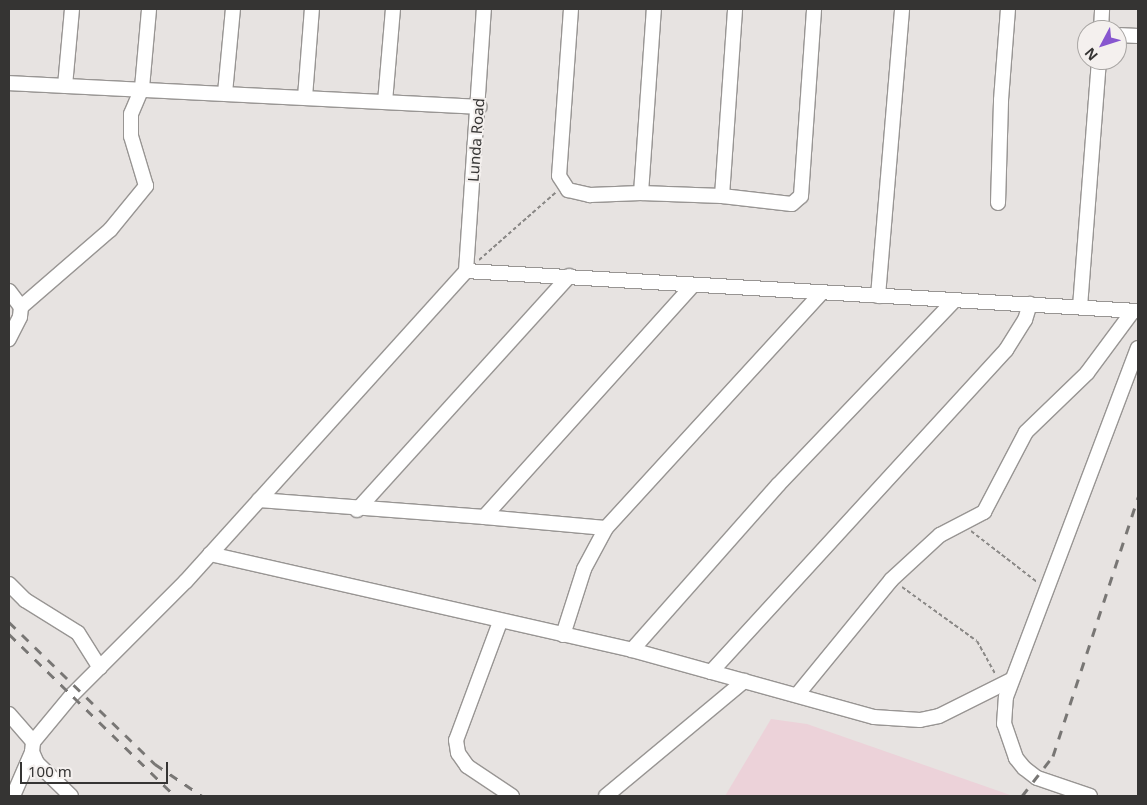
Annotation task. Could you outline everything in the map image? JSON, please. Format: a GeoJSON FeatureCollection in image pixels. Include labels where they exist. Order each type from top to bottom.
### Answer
{"type":"FeatureCollection","features":[{"type":"Feature","properties":{"kind":"street"},"geometry":{"type":"LineString","coordinates":[[65,86],[72,9]]}},
{"type":"Feature","properties":{"kind":"street"},"geometry":{"type":"LineString","coordinates":[[21,307],[110,230],[146,186],[131,136],[131,114],[142,88],[149,9]]}},
{"type":"Feature","properties":{"kind":"street"},"geometry":{"type":"LineString","coordinates":[[225,93],[233,9]]}},
{"type":"Feature","properties":{"kind":"street"},"geometry":{"type":"LineString","coordinates":[[305,97],[312,9]]}},
{"type":"Feature","properties":{"kind":"street"},"geometry":{"type":"LineString","coordinates":[[386,102],[393,9]]}},
{"type":"Feature","properties":{"kind":"street","name":"Lunda Road"},"geometry":{"type":"LineString","coordinates":[[466,271],[479,107],[484,9]]}},
{"type":"Feature","properties":{"kind":"street"},"geometry":{"type":"LineString","coordinates":[[571,9],[559,176],[563,185],[576,194],[641,192],[722,196],[792,204],[802,196],[814,9]]}},
{"type":"Feature","properties":{"kind":"street"},"geometry":{"type":"LineString","coordinates":[[641,192],[654,9]]}},
{"type":"Feature","properties":{"kind":"street"},"geometry":{"type":"LineString","coordinates":[[722,196],[735,9]]}},
{"type":"Feature","properties":{"kind":"street"},"geometry":{"type":"LineString","coordinates":[[878,296],[902,9]]}},
{"type":"Feature","properties":{"kind":"street"},"geometry":{"type":"LineString","coordinates":[[998,203],[1000,100],[1008,9]]}},
{"type":"Feature","properties":{"kind":"street"},"geometry":{"type":"LineString","coordinates":[[1080,307],[1098,70]]}},
{"type":"Feature","properties":{"kind":"street"},"geometry":{"type":"LineString","coordinates":[[9,83],[142,88],[479,107]]}},
{"type":"Feature","properties":{"kind":"street"},"geometry":{"type":"LineString","coordinates":[[12,796],[32,747],[100,668],[210,554],[466,271],[1136,311]]}},
{"type":"Feature","properties":{"kind":"street"},"geometry":{"type":"LineString","coordinates":[[357,510],[569,276]]}},
{"type":"Feature","properties":{"kind":"street"},"geometry":{"type":"LineString","coordinates":[[484,518],[693,285]]}},
{"type":"Feature","properties":{"kind":"street"},"geometry":{"type":"LineString","coordinates":[[9,290],[21,307],[20,317],[9,339]]}},
{"type":"Feature","properties":{"kind":"street"},"geometry":{"type":"LineString","coordinates":[[563,635],[584,569],[606,528],[821,293]]}},
{"type":"Feature","properties":{"kind":"street"},"geometry":{"type":"LineString","coordinates":[[632,650],[778,486],[956,300]]}},
{"type":"Feature","properties":{"kind":"street"},"geometry":{"type":"LineString","coordinates":[[711,672],[1006,350],[1025,320],[1030,304]]}},
{"type":"Feature","properties":{"kind":"street"},"geometry":{"type":"LineString","coordinates":[[797,695],[892,580],[930,542],[950,528],[963,524],[984,512],[1026,432],[1087,373],[1136,311]]}},
{"type":"Feature","properties":{"kind":"street"},"geometry":{"type":"LineString","coordinates":[[1090,796],[1037,778],[1016,758],[1004,724],[1006,683],[1046,590],[1138,348]]}},
{"type":"Feature","properties":{"kind":"street"},"geometry":{"type":"LineString","coordinates":[[259,500],[357,510],[606,528]]}},
{"type":"Feature","properties":{"kind":"street"},"geometry":{"type":"LineString","coordinates":[[210,554],[500,622],[632,650],[874,716],[920,720],[939,716],[1006,683]]}},
{"type":"Feature","properties":{"kind":"street"},"geometry":{"type":"LineString","coordinates":[[9,584],[26,600],[78,633],[100,668]]}},
{"type":"Feature","properties":{"kind":"street"},"geometry":{"type":"LineString","coordinates":[[500,622],[456,740],[458,753],[467,766],[512,796]]}},
{"type":"Feature","properties":{"kind":"street"},"geometry":{"type":"LineString","coordinates":[[606,796],[744,681]]}},
{"type":"Feature","properties":{"kind":"street"},"geometry":{"type":"LineString","coordinates":[[9,714],[32,747],[37,763],[71,796]]}},
{"type":"Feature","properties":{"kind":"path"},"geometry":{"type":"LineString","coordinates":[[466,271],[563,185]]}},
{"type":"Feature","properties":{"kind":"path"},"geometry":{"type":"LineString","coordinates":[[963,524],[1046,590]]}},
{"type":"Feature","properties":{"kind":"path"},"geometry":{"type":"LineString","coordinates":[[892,580],[977,641],[1006,683]]}},
{"type":"Feature","properties":{"kind":"shaded area"},"geometry":{"type":"Polygon","coordinates":[[[771,719],[807,724],[1013,796],[725,796],[771,719]]]}},
{"type":"Feature","properties":{"kind":"railway"},"geometry":{"type":"LineString","coordinates":[[1022,796],[1053,756],[1138,497]]}},
{"type":"Feature","properties":{"kind":"railway"},"geometry":{"type":"LineString","coordinates":[[9,622],[155,764],[202,796]]}},
{"type":"Feature","properties":{"kind":"railway"},"geometry":{"type":"LineString","coordinates":[[9,634],[175,796]]}}]}
